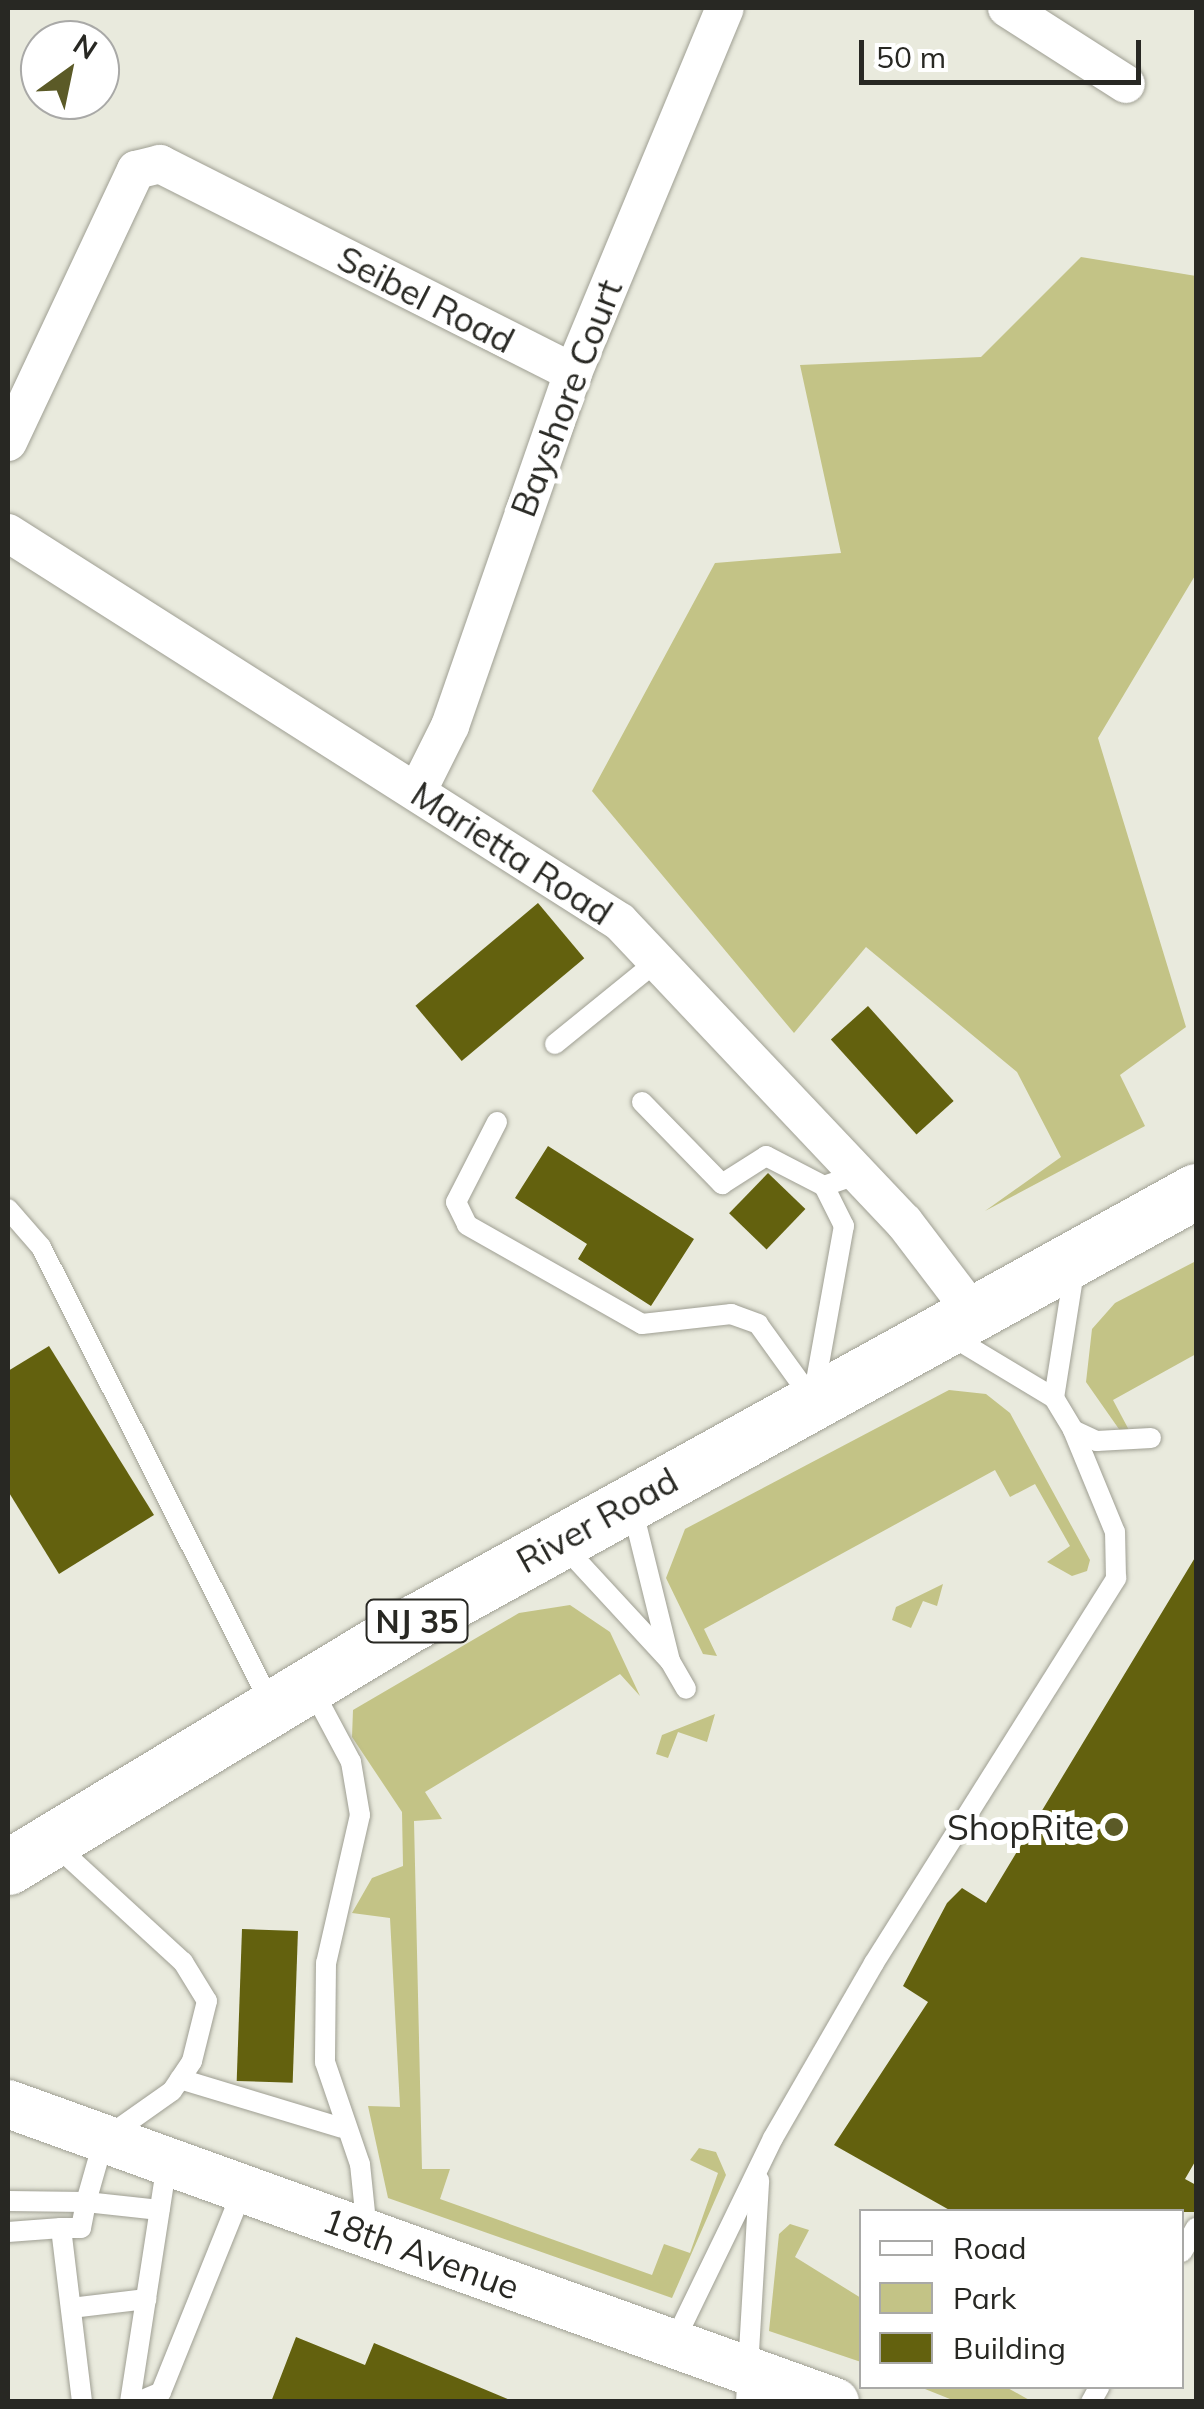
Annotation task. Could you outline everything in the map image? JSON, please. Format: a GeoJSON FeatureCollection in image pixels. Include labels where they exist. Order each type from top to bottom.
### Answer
{"type":"FeatureCollection","features":[{"type":"Feature","properties":{"kind":"highway","name":"River Road"},"geometry":{"type":"LineString","coordinates":[[29,1854],[559,1541],[812,1398],[1196,1192]]}},
{"type":"Feature","properties":{"kind":"street","name":"Bayshore Court"},"geometry":{"type":"LineString","coordinates":[[417,792],[450,726],[573,374],[724,8]]}},
{"type":"Feature","properties":{"kind":"street"},"geometry":{"type":"LineString","coordinates":[[1006,8],[1126,84]]}},
{"type":"Feature","properties":{"kind":"street","name":"Seibel Road"},"geometry":{"type":"LineString","coordinates":[[8,442],[136,170],[175,168],[573,374]]}},
{"type":"Feature","properties":{"kind":"street","name":"Marietta Road"},"geometry":{"type":"LineString","coordinates":[[8,532],[417,792],[562,878],[657,961],[957,1322]]}},
{"type":"Feature","properties":{"kind":"street","name":"18th Avenue"},"geometry":{"type":"LineString","coordinates":[[8,2104],[673,2344],[750,2387],[835,2402]]}},
{"type":"Feature","properties":{"kind":"lane"},"geometry":{"type":"LineString","coordinates":[[555,1044],[657,961]]}},
{"type":"Feature","properties":{"kind":"lane"},"geometry":{"type":"LineString","coordinates":[[642,1102],[722,1184],[766,1156],[841,1180],[844,1226],[812,1398]]}},
{"type":"Feature","properties":{"kind":"lane"},"geometry":{"type":"LineString","coordinates":[[497,1122],[456,1202],[467,1225],[642,1324],[731,1314],[758,1324],[812,1398]]}},
{"type":"Feature","properties":{"kind":"lane"},"geometry":{"type":"LineString","coordinates":[[8,1209],[41,1247],[291,1696],[350,1762],[360,1815],[326,1962],[325,2062],[342,2128],[360,2164],[367,2234]]}},
{"type":"Feature","properties":{"kind":"lane"},"geometry":{"type":"LineString","coordinates":[[1054,1398],[1076,1258]]}},
{"type":"Feature","properties":{"kind":"lane"},"geometry":{"type":"LineString","coordinates":[[673,2344],[759,2172],[874,1963],[1116,1578],[1116,1532],[1073,1430],[1054,1398],[957,1322]]}},
{"type":"Feature","properties":{"kind":"lane"},"geometry":{"type":"LineString","coordinates":[[1073,1430],[1097,1441],[1151,1438]]}},
{"type":"Feature","properties":{"kind":"lane"},"geometry":{"type":"LineString","coordinates":[[630,1501],[670,1661]]}},
{"type":"Feature","properties":{"kind":"lane"},"geometry":{"type":"LineString","coordinates":[[559,1541],[670,1661],[686,1688]]}},
{"type":"Feature","properties":{"kind":"lane"},"geometry":{"type":"LineString","coordinates":[[8,2232],[81,2228],[104,2139],[180,2079],[207,2001],[183,1962],[29,1854]]}},
{"type":"Feature","properties":{"kind":"lane"},"geometry":{"type":"LineString","coordinates":[[180,2079],[342,2128]]}},
{"type":"Feature","properties":{"kind":"lane"},"geometry":{"type":"LineString","coordinates":[[130,2402],[167,2162]]}},
{"type":"Feature","properties":{"kind":"lane"},"geometry":{"type":"LineString","coordinates":[[750,2387],[759,2172]]}},
{"type":"Feature","properties":{"kind":"lane"},"geometry":{"type":"LineString","coordinates":[[138,2402],[161,2392],[243,2189]]}},
{"type":"Feature","properties":{"kind":"lane"},"geometry":{"type":"LineString","coordinates":[[8,2201],[86,2202],[160,2210]]}},
{"type":"Feature","properties":{"kind":"lane"},"geometry":{"type":"LineString","coordinates":[[61,2228],[82,2402]]}},
{"type":"Feature","properties":{"kind":"lane"},"geometry":{"type":"LineString","coordinates":[[71,2308],[146,2300]]}},
{"type":"Feature","properties":{"kind":"green space"},"geometry":{"type":"Polygon","coordinates":[[[1081,257],[1196,276],[1196,574],[1098,738],[1186,1027],[1120,1075],[1145,1126],[985,1211],[1061,1157],[1017,1072],[866,947],[794,1033],[592,791],[715,563],[841,553],[800,365],[981,357],[1081,257]]]}},
{"type":"Feature","properties":{"kind":"green space"},"geometry":{"type":"Polygon","coordinates":[[[1196,1261],[1196,1354],[1113,1400],[1130,1432],[1121,1432],[1086,1382],[1092,1329],[1115,1303],[1196,1261]]]}},
{"type":"Feature","properties":{"kind":"green space"},"geometry":{"type":"Polygon","coordinates":[[[949,1390],[986,1394],[1010,1413],[1090,1560],[1087,1571],[1072,1576],[1047,1562],[1070,1546],[1035,1484],[1010,1497],[995,1470],[704,1629],[717,1656],[703,1654],[666,1578],[685,1529],[949,1390]]]}},
{"type":"Feature","properties":{"kind":"green space"},"geometry":{"type":"Polygon","coordinates":[[[943,1584],[937,1606],[923,1601],[911,1628],[892,1620],[896,1607],[943,1584]]]}},
{"type":"Feature","properties":{"kind":"green space"},"geometry":{"type":"Polygon","coordinates":[[[570,1605],[610,1632],[640,1696],[620,1674],[425,1792],[442,1819],[414,1821],[422,2169],[450,2169],[440,2199],[652,2275],[664,2244],[690,2253],[718,2173],[690,2160],[699,2148],[716,2152],[726,2175],[672,2298],[388,2198],[368,2106],[400,2107],[390,1918],[352,1913],[372,1878],[403,1866],[402,1812],[352,1737],[353,1710],[519,1613],[570,1605]]]}},
{"type":"Feature","properties":{"kind":"green space"},"geometry":{"type":"Polygon","coordinates":[[[715,1714],[707,1742],[678,1732],[668,1758],[656,1754],[662,1735],[715,1714]]]}},
{"type":"Feature","properties":{"kind":"green space"},"geometry":{"type":"Polygon","coordinates":[[[790,2224],[809,2230],[795,2257],[859,2297],[859,2361],[769,2331],[779,2234],[790,2224]]]}},
{"type":"Feature","properties":{"kind":"green space"},"geometry":{"type":"Polygon","coordinates":[[[925,2389],[1010,2389],[1031,2401],[955,2401],[925,2389]]]}},
{"type":"Feature","properties":{"kind":"building"},"geometry":{"type":"Polygon","coordinates":[[[538,903],[584,958],[462,1061],[415,1006],[538,903]]]}},
{"type":"Feature","properties":{"kind":"building"},"geometry":{"type":"Polygon","coordinates":[[[868,1006],[954,1101],[916,1135],[831,1039],[868,1006]]]}},
{"type":"Feature","properties":{"kind":"building"},"geometry":{"type":"Polygon","coordinates":[[[548,1146],[694,1239],[651,1306],[578,1259],[587,1244],[515,1198],[548,1146]]]}},
{"type":"Feature","properties":{"kind":"building"},"geometry":{"type":"Polygon","coordinates":[[[768,1173],[805,1209],[767,1249],[729,1213],[768,1173]]]}},
{"type":"Feature","properties":{"kind":"building"},"geometry":{"type":"Polygon","coordinates":[[[49,1346],[154,1515],[59,1574],[8,1491],[8,1371],[49,1346]]]}},
{"type":"Feature","properties":{"kind":"building","name":"ShopRite"},"geometry":{"type":"Polygon","coordinates":[[[1196,1556],[1196,2160],[1185,2179],[1196,2185],[1196,2212],[948,2209],[834,2145],[928,2002],[903,1986],[947,1903],[962,1888],[986,1903],[1196,1556]]]}},
{"type":"Feature","properties":{"kind":"building"},"geometry":{"type":"Polygon","coordinates":[[[242,1929],[298,1931],[293,2083],[237,2081],[242,1929]]]}},
{"type":"Feature","properties":{"kind":"building"},"geometry":{"type":"Polygon","coordinates":[[[296,2337],[365,2365],[374,2343],[515,2402],[271,2402],[296,2337]]]}},
{"type":"Feature","properties":{"kind":"place","name":"ShopRite"},"geometry":{"type":"Point","coordinates":[1114,1827]}}]}
